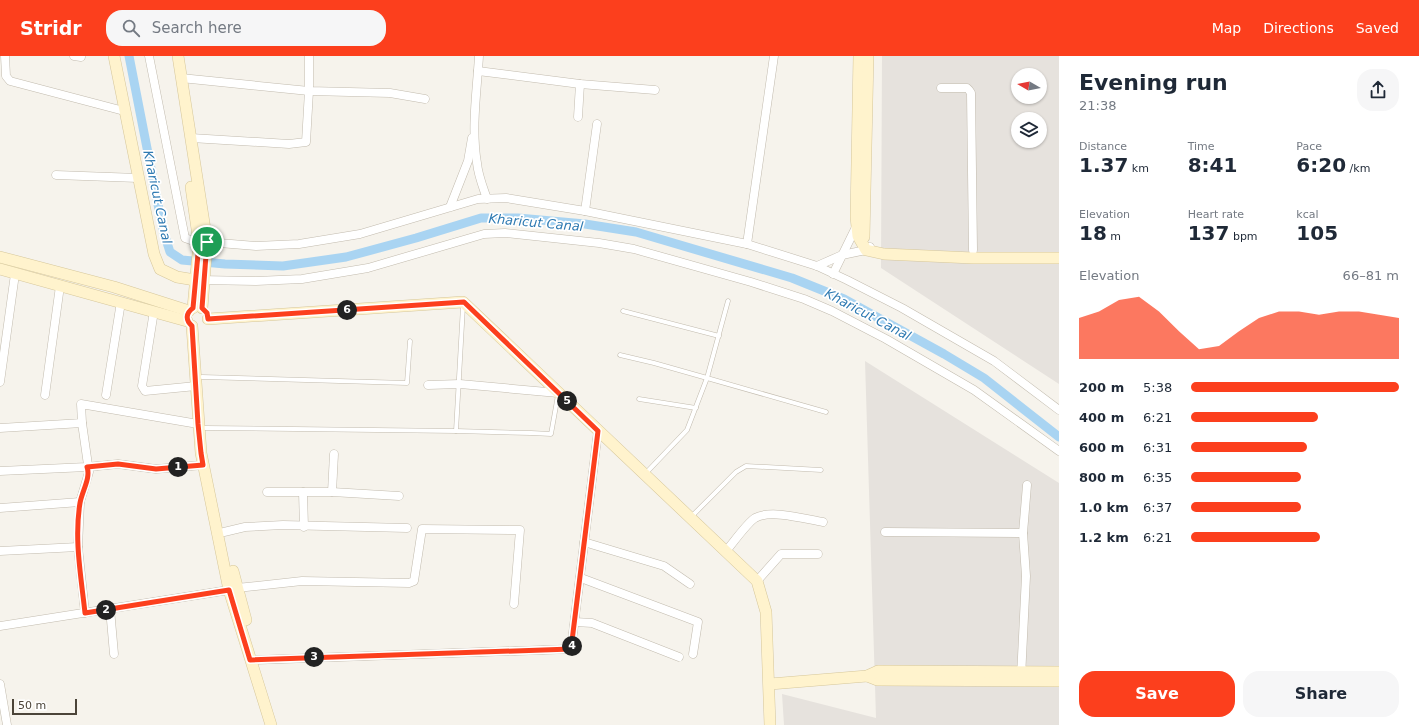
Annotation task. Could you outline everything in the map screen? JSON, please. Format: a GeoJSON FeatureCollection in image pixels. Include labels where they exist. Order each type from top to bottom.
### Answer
{"type":"FeatureCollection","features":[{"type":"Feature","properties":{"kind":"street"},"geometry":{"type":"LineString","coordinates":[[5,56],[6,76],[10,81],[124,111]]}},
{"type":"Feature","properties":{"kind":"street"},"geometry":{"type":"LineString","coordinates":[[114,56],[154,254],[160,269],[177,277],[256,281],[302,279],[368,268],[484,234],[513,234],[599,243],[634,249],[757,284],[804,299],[832,311],[886,339],[974,390],[1059,451]]}},
{"type":"Feature","properties":{"kind":"street"},"geometry":{"type":"LineString","coordinates":[[149,56],[185,238],[203,246],[299,244],[360,234],[478,199],[487,198],[506,198],[585,211],[747,244],[817,266],[902,308],[994,361],[1059,410]]}},
{"type":"Feature","properties":{"kind":"street"},"geometry":{"type":"LineString","coordinates":[[171,56],[203,246]]}},
{"type":"Feature","properties":{"kind":"street"},"geometry":{"type":"LineString","coordinates":[[178,56],[190,138],[203,246],[194,317],[202,426],[201,453],[233,589],[254,659],[271,725]]}},
{"type":"Feature","properties":{"kind":"street"},"geometry":{"type":"LineString","coordinates":[[190,138],[289,144],[306,142],[309,91],[309,56]]}},
{"type":"Feature","properties":{"kind":"street"},"geometry":{"type":"LineString","coordinates":[[479,56],[475,123],[476,163],[487,198]]}},
{"type":"Feature","properties":{"kind":"street"},"geometry":{"type":"LineString","coordinates":[[747,244],[774,56]]}},
{"type":"Feature","properties":{"kind":"street"},"geometry":{"type":"LineString","coordinates":[[859,56],[860,225],[868,248],[884,254],[973,258],[1059,258]]}},
{"type":"Feature","properties":{"kind":"street"},"geometry":{"type":"LineString","coordinates":[[833,274],[842,255],[860,225],[868,56]]}},
{"type":"Feature","properties":{"kind":"street"},"geometry":{"type":"LineString","coordinates":[[478,71],[580,84],[656,90]]}},
{"type":"Feature","properties":{"kind":"street"},"geometry":{"type":"LineString","coordinates":[[181,78],[309,91],[390,93],[425,99]]}},
{"type":"Feature","properties":{"kind":"street"},"geometry":{"type":"LineString","coordinates":[[578,117],[580,84]]}},
{"type":"Feature","properties":{"kind":"street"},"geometry":{"type":"LineString","coordinates":[[941,88],[966,88],[971,93],[973,250]]}},
{"type":"Feature","properties":{"kind":"street"},"geometry":{"type":"LineString","coordinates":[[450,207],[468,161],[475,123]]}},
{"type":"Feature","properties":{"kind":"street"},"geometry":{"type":"LineString","coordinates":[[585,211],[597,124]]}},
{"type":"Feature","properties":{"kind":"street"},"geometry":{"type":"LineString","coordinates":[[56,176],[138,178]]}},
{"type":"Feature","properties":{"kind":"street"},"geometry":{"type":"LineString","coordinates":[[817,266],[842,255],[868,248],[1059,251]]}},
{"type":"Feature","properties":{"kind":"street"},"geometry":{"type":"LineString","coordinates":[[0,257],[114,287],[194,317],[204,325],[208,319],[464,302],[757,581],[766,612],[770,684],[770,725]]}},
{"type":"Feature","properties":{"kind":"street"},"geometry":{"type":"LineString","coordinates":[[0,269],[154,311],[194,317]]}},
{"type":"Feature","properties":{"kind":"street"},"geometry":{"type":"LineString","coordinates":[[0,382],[15,274]]}},
{"type":"Feature","properties":{"kind":"street"},"geometry":{"type":"LineString","coordinates":[[45,395],[60,286]]}},
{"type":"Feature","properties":{"kind":"street"},"geometry":{"type":"LineString","coordinates":[[106,395],[116,301],[114,287]]}},
{"type":"Feature","properties":{"kind":"street"},"geometry":{"type":"LineString","coordinates":[[154,311],[142,386],[145,391],[199,382]]}},
{"type":"Feature","properties":{"kind":"street"},"geometry":{"type":"LineString","coordinates":[[428,385],[460,384],[558,393]]}},
{"type":"Feature","properties":{"kind":"street"},"geometry":{"type":"LineString","coordinates":[[85,613],[78,546],[80,502],[89,472],[87,467],[81,404],[202,426]]}},
{"type":"Feature","properties":{"kind":"street"},"geometry":{"type":"LineString","coordinates":[[0,428],[82,423]]}},
{"type":"Feature","properties":{"kind":"street"},"geometry":{"type":"LineString","coordinates":[[202,426],[224,532],[233,589]]}},
{"type":"Feature","properties":{"kind":"street"},"geometry":{"type":"LineString","coordinates":[[254,659],[571,649],[598,431]]}},
{"type":"Feature","properties":{"kind":"street"},"geometry":{"type":"LineString","coordinates":[[332,492],[334,454]]}},
{"type":"Feature","properties":{"kind":"street"},"geometry":{"type":"LineString","coordinates":[[0,471],[118,464],[156,469],[203,465]]}},
{"type":"Feature","properties":{"kind":"street"},"geometry":{"type":"LineString","coordinates":[[1021,676],[1026,576],[1023,533],[1027,485]]}},
{"type":"Feature","properties":{"kind":"street"},"geometry":{"type":"LineString","coordinates":[[267,492],[332,492],[399,496]]}},
{"type":"Feature","properties":{"kind":"street"},"geometry":{"type":"LineString","coordinates":[[304,492],[304,527]]}},
{"type":"Feature","properties":{"kind":"street"},"geometry":{"type":"LineString","coordinates":[[0,508],[80,502]]}},
{"type":"Feature","properties":{"kind":"street"},"geometry":{"type":"LineString","coordinates":[[726,551],[754,519],[763,515],[777,515],[823,522]]}},
{"type":"Feature","properties":{"kind":"street"},"geometry":{"type":"LineString","coordinates":[[224,532],[245,527],[283,525],[304,527],[406,528]]}},
{"type":"Feature","properties":{"kind":"street"},"geometry":{"type":"LineString","coordinates":[[0,626],[233,589],[302,581],[408,583],[414,581],[422,529],[520,530],[514,604]]}},
{"type":"Feature","properties":{"kind":"street"},"geometry":{"type":"LineString","coordinates":[[886,532],[1023,533]]}},
{"type":"Feature","properties":{"kind":"street"},"geometry":{"type":"LineString","coordinates":[[584,542],[664,566],[690,584]]}},
{"type":"Feature","properties":{"kind":"street"},"geometry":{"type":"LineString","coordinates":[[0,551],[78,546]]}},
{"type":"Feature","properties":{"kind":"street"},"geometry":{"type":"LineString","coordinates":[[757,581],[781,554],[818,554]]}},
{"type":"Feature","properties":{"kind":"street"},"geometry":{"type":"LineString","coordinates":[[581,578],[698,622],[693,654]]}},
{"type":"Feature","properties":{"kind":"street"},"geometry":{"type":"LineString","coordinates":[[110,609],[114,654]]}},
{"type":"Feature","properties":{"kind":"street"},"geometry":{"type":"LineString","coordinates":[[575,622],[592,623],[679,657]]}},
{"type":"Feature","properties":{"kind":"street"},"geometry":{"type":"LineString","coordinates":[[254,659],[278,725]]}},
{"type":"Feature","properties":{"kind":"street"},"geometry":{"type":"LineString","coordinates":[[770,684],[867,676],[877,680],[1021,676],[1059,672]]}},
{"type":"Feature","properties":{"kind":"street"},"geometry":{"type":"LineString","coordinates":[[1021,676],[1059,681]]}},
{"type":"Feature","properties":{"kind":"street"},"geometry":{"type":"LineString","coordinates":[[0,684],[7,725]]}},
{"type":"Feature","properties":{"kind":"lane"},"geometry":{"type":"LineString","coordinates":[[645,475],[687,430],[707,378],[728,301]]}},
{"type":"Feature","properties":{"kind":"lane"},"geometry":{"type":"LineString","coordinates":[[456,431],[464,302]]}},
{"type":"Feature","properties":{"kind":"lane"},"geometry":{"type":"LineString","coordinates":[[623,311],[719,336]]}},
{"type":"Feature","properties":{"kind":"lane"},"geometry":{"type":"LineString","coordinates":[[199,382],[407,383],[410,341]]}},
{"type":"Feature","properties":{"kind":"lane"},"geometry":{"type":"LineString","coordinates":[[620,355],[654,363],[826,412]]}},
{"type":"Feature","properties":{"kind":"lane"},"geometry":{"type":"LineString","coordinates":[[202,426],[531,432],[551,434],[558,393]]}},
{"type":"Feature","properties":{"kind":"lane"},"geometry":{"type":"LineString","coordinates":[[639,399],[696,408]]}},
{"type":"Feature","properties":{"kind":"lane"},"geometry":{"type":"LineString","coordinates":[[690,518],[736,472],[746,466],[821,470]]}},
{"type":"Feature","properties":{"kind":"shaded area"},"geometry":{"type":"Polygon","coordinates":[[[882,56],[1059,56],[1059,384],[881,268],[882,56]]]}},
{"type":"Feature","properties":{"kind":"shaded area"},"geometry":{"type":"Polygon","coordinates":[[[865,361],[1059,483],[1059,725],[784,725],[782,694],[876,718],[865,361]]]}},
{"type":"Feature","properties":{"kind":"waterway","name":"Kharicut Canal"},"geometry":{"type":"LineString","coordinates":[[129,56],[163,230],[170,252],[182,260],[225,264],[283,266],[346,257],[481,218],[518,218],[585,224],[636,232],[792,278],[844,299],[944,354],[984,378],[1059,437]]}},
{"type":"Feature","properties":{"kind":"route"},"geometry":{"type":"LineString","coordinates":[[207,242],[202,308],[207,313],[208,319],[464,302],[598,431],[571,649],[250,660],[229,590],[85,613],[78,546],[80,502],[89,472],[87,467],[118,464],[156,469],[203,465],[198,424],[192,326],[187,321],[187,314],[193,308],[199,243],[207,242]]}}]}
